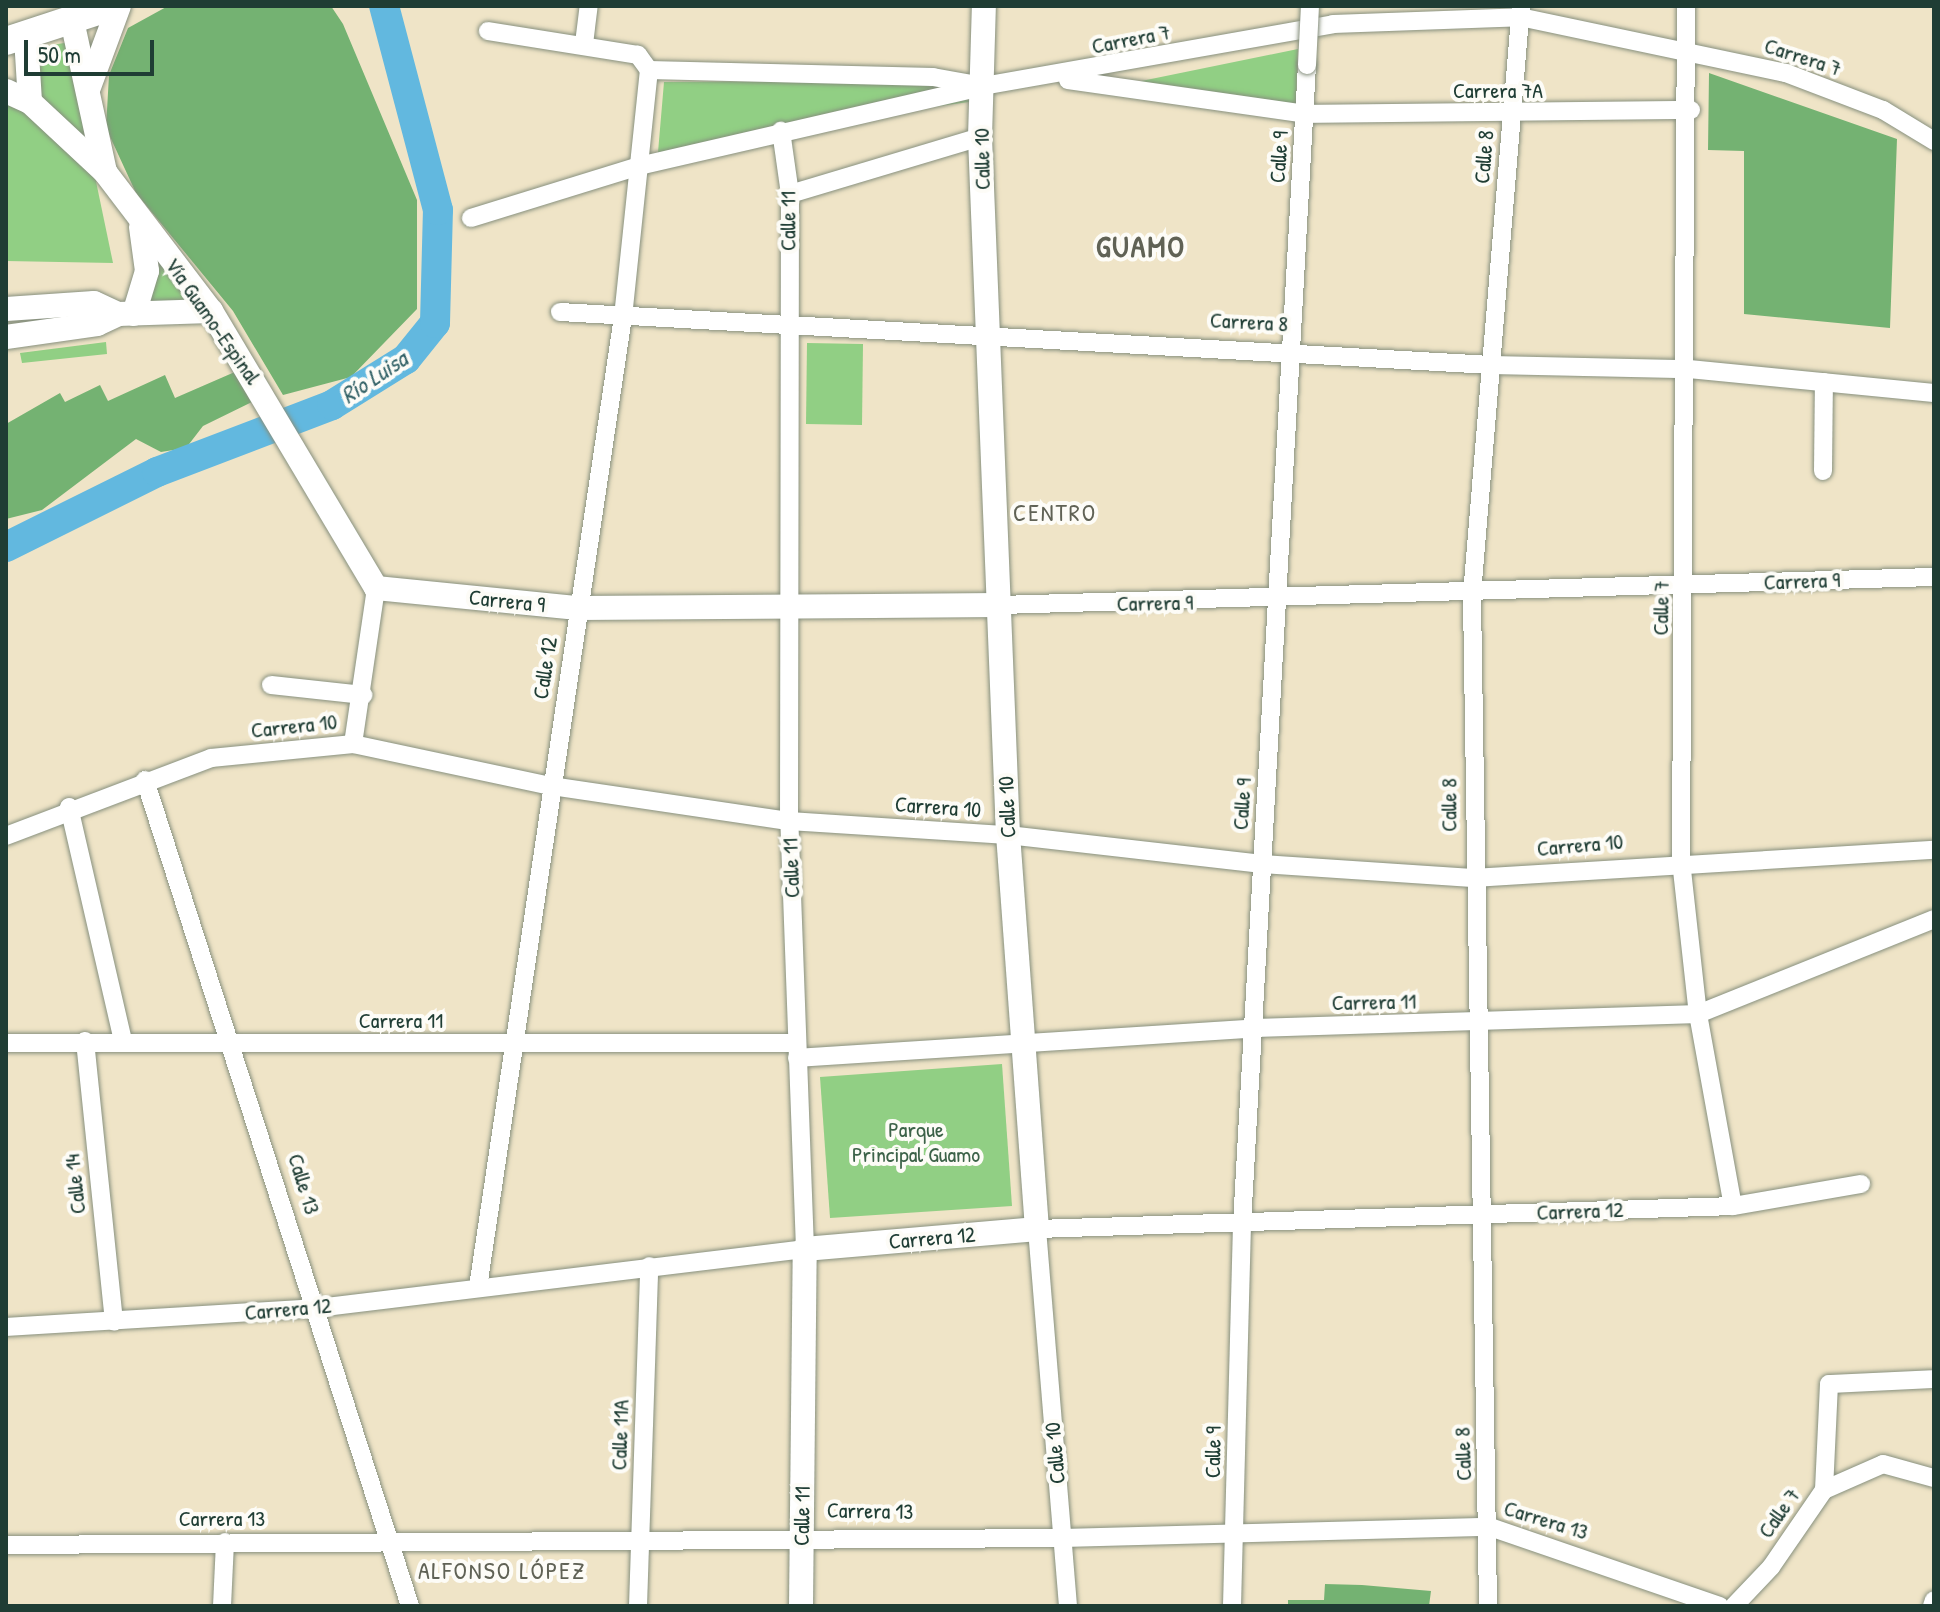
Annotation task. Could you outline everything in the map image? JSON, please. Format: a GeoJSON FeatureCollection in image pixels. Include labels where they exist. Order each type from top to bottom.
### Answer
{"type":"FeatureCollection","features":[{"type":"Feature","properties":{"kind":"main road"},"geometry":{"type":"LineString","coordinates":[[16,39],[73,25],[116,6]]}},
{"type":"Feature","properties":{"kind":"street"},"geometry":{"type":"LineString","coordinates":[[89,87],[116,6]]}},
{"type":"Feature","properties":{"kind":"street"},"geometry":{"type":"LineString","coordinates":[[584,44],[589,6]]}},
{"type":"Feature","properties":{"kind":"street","name":"Calle 10"},"geometry":{"type":"LineString","coordinates":[[984,6],[980,137],[1008,835],[1020,1042],[1068,1606]]}},
{"type":"Feature","properties":{"kind":"street","name":"Calle 9"},"geometry":{"type":"LineString","coordinates":[[1232,1606],[1242,1224],[1256,1028],[1262,864],[1281,601],[1290,348],[1310,6]]}},
{"type":"Feature","properties":{"kind":"street","name":"Calle 7"},"geometry":{"type":"LineString","coordinates":[[1686,6],[1691,110],[1681,861],[1698,1014],[1733,1206]]}},
{"type":"Feature","properties":{"kind":"street","name":"Carrera 7"},"geometry":{"type":"LineString","coordinates":[[649,70],[933,77],[983,86],[1053,78],[1333,24],[1520,12],[1689,49],[1800,78],[1883,110],[1934,141]]}},
{"type":"Feature","properties":{"kind":"street","name":"Calle 8"},"geometry":{"type":"LineString","coordinates":[[1488,1606],[1490,1527],[1478,1214],[1480,1024],[1473,878],[1472,594],[1520,12]]}},
{"type":"Feature","properties":{"kind":"street"},"geometry":{"type":"LineString","coordinates":[[73,25],[89,87],[105,172]]}},
{"type":"Feature","properties":{"kind":"street"},"geometry":{"type":"LineString","coordinates":[[488,31],[638,55],[649,70]]}},
{"type":"Feature","properties":{"kind":"street"},"geometry":{"type":"LineString","coordinates":[[16,39],[30,102]]}},
{"type":"Feature","properties":{"kind":"street","name":"Calle 12"},"geometry":{"type":"LineString","coordinates":[[478,1287],[509,1045],[623,317],[649,70]]}},
{"type":"Feature","properties":{"kind":"street","name":"Carrera 7A"},"geometry":{"type":"LineString","coordinates":[[1053,78],[1306,114],[1512,116],[1691,110]]}},
{"type":"Feature","properties":{"kind":"street"},"geometry":{"type":"LineString","coordinates":[[471,218],[639,166],[983,86]]}},
{"type":"Feature","properties":{"kind":"street","name":"Vía Guamo-Espinal"},"geometry":{"type":"LineString","coordinates":[[6,91],[30,102],[105,172],[211,311],[243,359],[376,588]]}},
{"type":"Feature","properties":{"kind":"street","name":"Calle 11"},"geometry":{"type":"LineString","coordinates":[[781,131],[790,194],[785,323],[789,821],[805,1249],[801,1606]]}},
{"type":"Feature","properties":{"kind":"street"},"geometry":{"type":"LineString","coordinates":[[790,194],[980,137]]}},
{"type":"Feature","properties":{"kind":"street"},"geometry":{"type":"LineString","coordinates":[[126,314],[147,271],[137,217]]}},
{"type":"Feature","properties":{"kind":"street"},"geometry":{"type":"LineString","coordinates":[[6,309],[94,303],[126,314]]}},
{"type":"Feature","properties":{"kind":"street"},"geometry":{"type":"LineString","coordinates":[[6,337],[97,324],[126,314],[211,311]]}},
{"type":"Feature","properties":{"kind":"street","name":"Carrera 8"},"geometry":{"type":"LineString","coordinates":[[560,312],[1290,348],[1491,365],[1689,369],[1934,393]]}},
{"type":"Feature","properties":{"kind":"street"},"geometry":{"type":"LineString","coordinates":[[1823,471],[1824,382]]}},
{"type":"Feature","properties":{"kind":"street","name":"Carrera 9"},"geometry":{"type":"LineString","coordinates":[[376,588],[578,608],[789,610],[1281,601],[1934,577]]}},
{"type":"Feature","properties":{"kind":"street"},"geometry":{"type":"LineString","coordinates":[[353,744],[363,695],[376,588]]}},
{"type":"Feature","properties":{"kind":"street"},"geometry":{"type":"LineString","coordinates":[[271,685],[363,695]]}},
{"type":"Feature","properties":{"kind":"street","name":"Carrera 10"},"geometry":{"type":"LineString","coordinates":[[6,836],[69,807],[211,758],[353,744],[551,786],[789,821],[1008,835],[1262,864],[1473,878],[1681,861],[1934,850]]}},
{"type":"Feature","properties":{"kind":"street","name":"Calle 13"},"geometry":{"type":"LineString","coordinates":[[145,780],[235,1044],[410,1606]]}},
{"type":"Feature","properties":{"kind":"street"},"geometry":{"type":"LineString","coordinates":[[69,807],[123,1041]]}},
{"type":"Feature","properties":{"kind":"street","name":"Carrera 11"},"geometry":{"type":"LineString","coordinates":[[6,1043],[123,1041],[796,1050],[1020,1042],[1256,1028],[1480,1024],[1698,1014],[1934,919]]}},
{"type":"Feature","properties":{"kind":"street","name":"Calle 14"},"geometry":{"type":"LineString","coordinates":[[85,1041],[114,1322]]}},
{"type":"Feature","properties":{"kind":"street","name":"Carrera 12"},"geometry":{"type":"LineString","coordinates":[[6,1327],[317,1308],[649,1266],[1037,1229],[1733,1206],[1861,1184]]}},
{"type":"Feature","properties":{"kind":"street","name":"Calle 11A"},"geometry":{"type":"LineString","coordinates":[[638,1606],[649,1266]]}},
{"type":"Feature","properties":{"kind":"street","name":"Calle 7"},"geometry":{"type":"LineString","coordinates":[[1734,1606],[1824,1490],[1829,1384],[1934,1379]]}},
{"type":"Feature","properties":{"kind":"street"},"geometry":{"type":"LineString","coordinates":[[1824,1490],[1883,1464],[1934,1478]]}},
{"type":"Feature","properties":{"kind":"street","name":"Carrera 13"},"geometry":{"type":"LineString","coordinates":[[6,1545],[390,1543],[802,1534],[1062,1538],[1235,1531],[1490,1527],[1720,1606]]}},
{"type":"Feature","properties":{"kind":"street"},"geometry":{"type":"LineString","coordinates":[[222,1606],[225,1542]]}},
{"type":"Feature","properties":{"kind":"street"},"geometry":{"type":"LineString","coordinates":[[1932,1606],[1934,1600]]}},
{"type":"Feature","properties":{"kind":"green space"},"geometry":{"type":"Polygon","coordinates":[[[168,6],[331,6],[343,24],[417,200],[417,309],[351,377],[283,395],[233,311],[136,193],[106,128],[109,75],[128,28],[168,6]]]}},
{"type":"Feature","properties":{"kind":"green space"},"geometry":{"type":"Polygon","coordinates":[[[70,42],[91,145],[38,101],[34,48],[70,42]]]}},
{"type":"Feature","properties":{"kind":"green space"},"geometry":{"type":"Polygon","coordinates":[[[1298,49],[1296,104],[1112,87],[1298,49]]]}},
{"type":"Feature","properties":{"kind":"green space"},"geometry":{"type":"Polygon","coordinates":[[[1709,73],[1897,139],[1890,328],[1744,314],[1744,151],[1708,150],[1709,73]]]}},
{"type":"Feature","properties":{"kind":"green space"},"geometry":{"type":"Polygon","coordinates":[[[974,80],[976,101],[779,128],[657,164],[664,82],[974,80]]]}},
{"type":"Feature","properties":{"kind":"green space"},"geometry":{"type":"Polygon","coordinates":[[[8,104],[41,120],[93,167],[113,263],[6,261],[8,104]]]}},
{"type":"Feature","properties":{"kind":"green space"},"geometry":{"type":"Polygon","coordinates":[[[161,258],[198,302],[145,309],[161,258]]]}},
{"type":"Feature","properties":{"kind":"green space"},"geometry":{"type":"Polygon","coordinates":[[[106,342],[107,354],[22,363],[20,353],[106,342]]]}},
{"type":"Feature","properties":{"kind":"green space"},"geometry":{"type":"Polygon","coordinates":[[[807,343],[863,344],[862,425],[806,424],[807,343]]]}},
{"type":"Feature","properties":{"kind":"green space"},"geometry":{"type":"Polygon","coordinates":[[[244,368],[258,399],[203,426],[186,448],[161,452],[136,439],[42,510],[6,519],[6,424],[60,393],[65,402],[100,385],[108,401],[165,375],[175,398],[244,368]]]}},
{"type":"Feature","properties":{"kind":"green space","name":"Parque Principal Guamo"},"geometry":{"type":"Polygon","coordinates":[[[1002,1064],[1012,1206],[830,1218],[820,1077],[1002,1064]]]}},
{"type":"Feature","properties":{"kind":"green space"},"geometry":{"type":"Polygon","coordinates":[[[1325,1584],[1431,1591],[1429,1606],[1288,1606],[1288,1600],[1324,1600],[1325,1584]]]}},
{"type":"Feature","properties":{"kind":"waterway","name":"Río Luisa"},"geometry":{"type":"LineString","coordinates":[[6,547],[157,472],[332,405],[406,359],[435,323],[438,210],[384,6]]}},
{"type":"Feature","properties":{"kind":"district","name":"GUAMO"},"geometry":{"type":"Point","coordinates":[1141,246]}},
{"type":"Feature","properties":{"kind":"district","name":"CENTRO"},"geometry":{"type":"Point","coordinates":[1055,513]}},
{"type":"Feature","properties":{"kind":"district","name":"ALFONSO LÓPEZ"},"geometry":{"type":"Point","coordinates":[502,1571]}}]}
